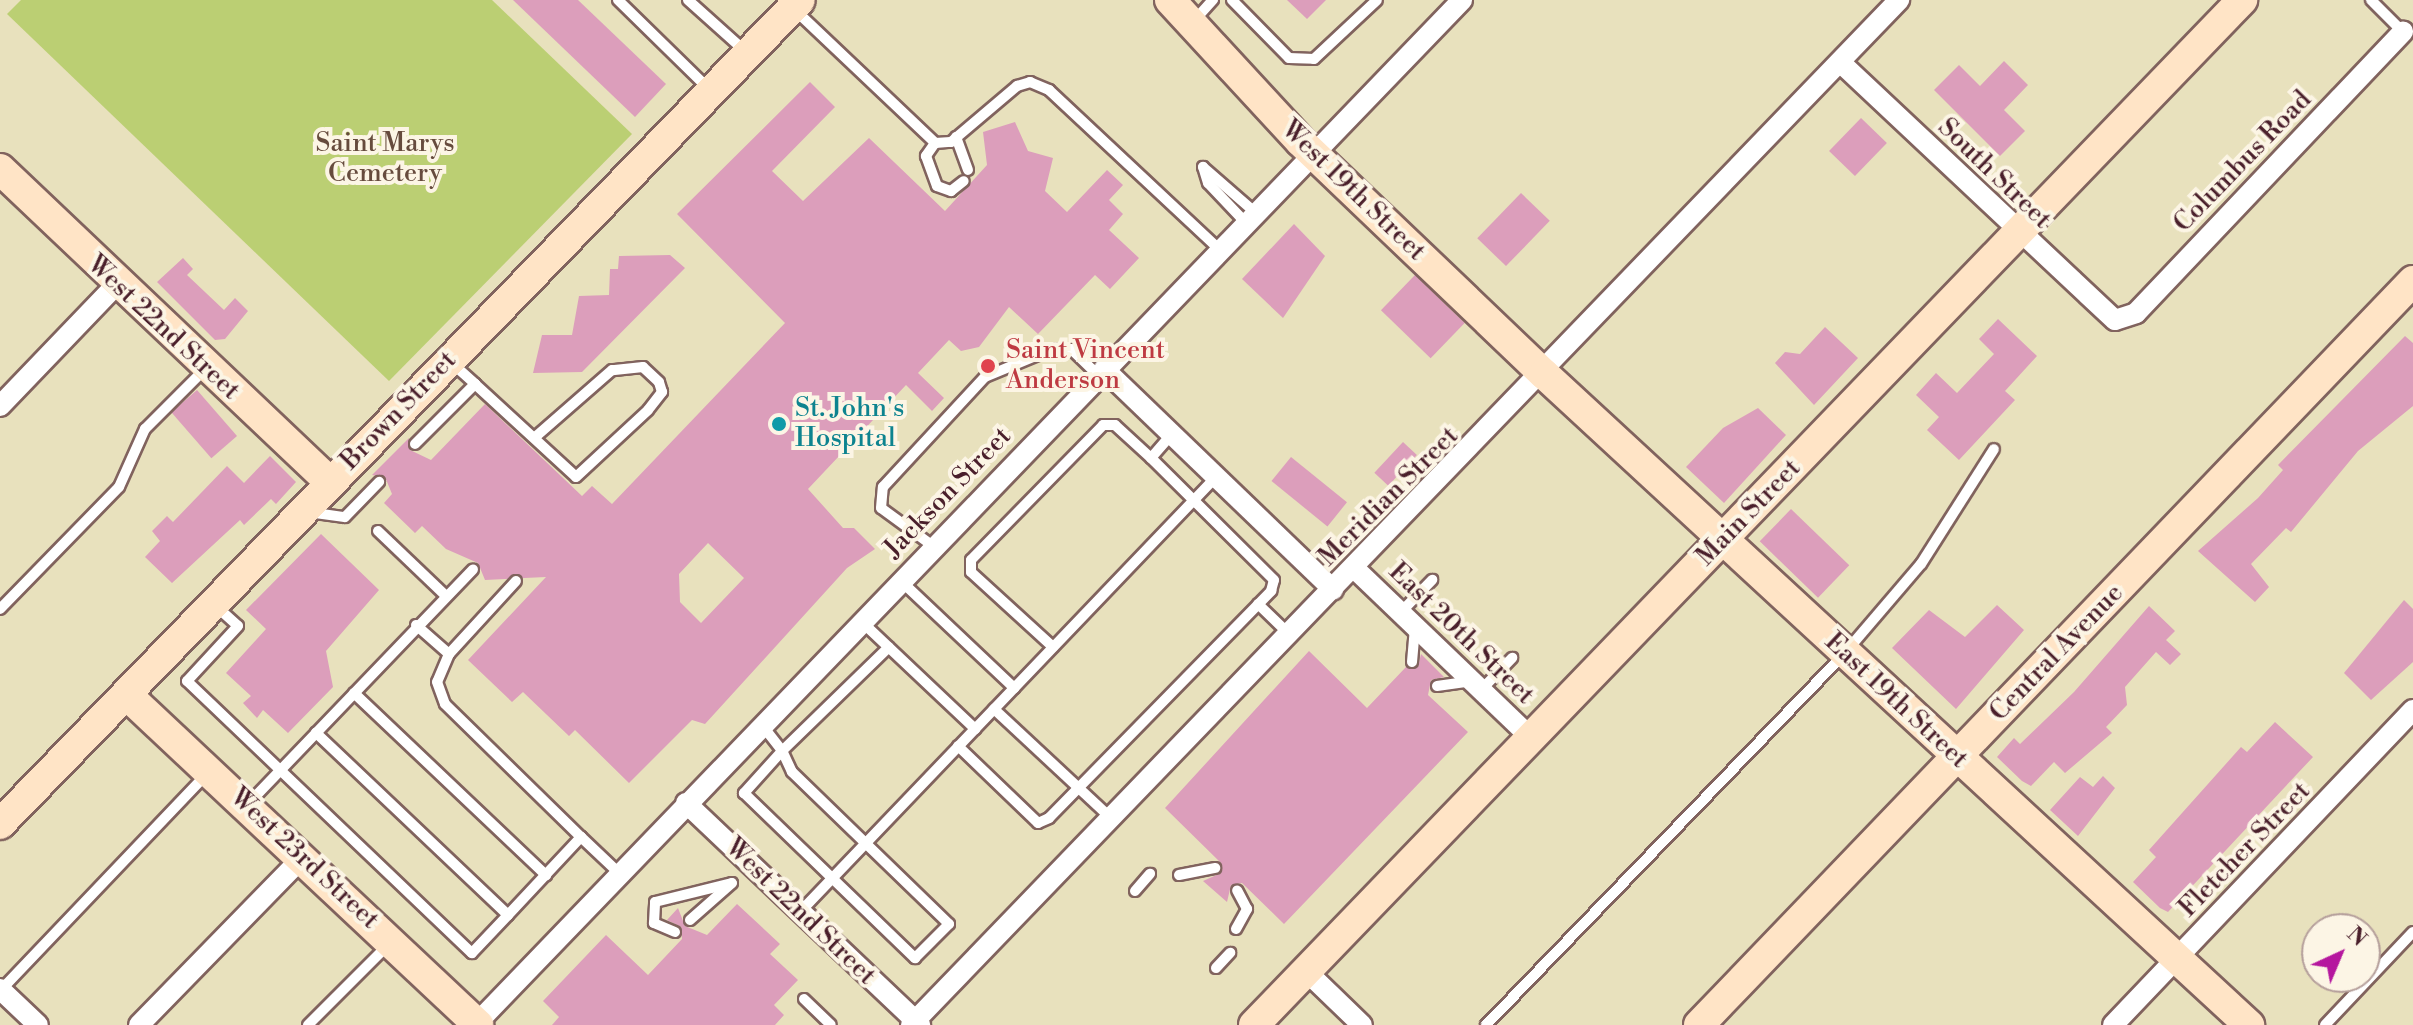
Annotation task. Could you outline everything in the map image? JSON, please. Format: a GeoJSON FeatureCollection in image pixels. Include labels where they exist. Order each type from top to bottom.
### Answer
{"type":"FeatureCollection","features":[{"type":"Feature","properties":{"kind":"street","name":"West 19th Street"},"geometry":{"type":"LineString","coordinates":[[1170,0],[1313,155],[1544,374]]}},
{"type":"Feature","properties":{"kind":"street","name":"Jackson Street"},"geometry":{"type":"LineString","coordinates":[[477,1024],[900,580],[1462,0]]}},
{"type":"Feature","properties":{"kind":"street","name":"Meridian Street"},"geometry":{"type":"LineString","coordinates":[[915,1024],[1110,817],[1544,374],[1899,0]]}},
{"type":"Feature","properties":{"kind":"street","name":"Main Street"},"geometry":{"type":"LineString","coordinates":[[1254,1025],[2242,0]]}},
{"type":"Feature","properties":{"kind":"street","name":"Brown Street"},"geometry":{"type":"LineString","coordinates":[[0,824],[796,4]]}},
{"type":"Feature","properties":{"kind":"street","name":"Columbus Road"},"geometry":{"type":"LineString","coordinates":[[2115,320],[2136,313],[2403,32]]}},
{"type":"Feature","properties":{"kind":"street","name":"South Street"},"geometry":{"type":"LineString","coordinates":[[1840,62],[2018,233],[2115,320]]}},
{"type":"Feature","properties":{"kind":"street","name":"West 22nd Street"},"geometry":{"type":"LineString","coordinates":[[4,182],[331,483]]}},
{"type":"Feature","properties":{"kind":"street","name":"Central Avenue"},"geometry":{"type":"LineString","coordinates":[[1699,1025],[2413,281]]}},
{"type":"Feature","properties":{"kind":"street"},"geometry":{"type":"LineString","coordinates":[[0,406],[116,285]]}},
{"type":"Feature","properties":{"kind":"street"},"geometry":{"type":"LineString","coordinates":[[1101,372],[1172,434],[1333,589]]}},
{"type":"Feature","properties":{"kind":"street","name":"East 19th Street"},"geometry":{"type":"LineString","coordinates":[[1544,374],[2249,1025]]}},
{"type":"Feature","properties":{"kind":"street","name":"East 20th Street"},"geometry":{"type":"LineString","coordinates":[[1354,568],[1531,738]]}},
{"type":"Feature","properties":{"kind":"street","name":"West 23rd Street"},"geometry":{"type":"LineString","coordinates":[[127,695],[303,857],[477,1024]]}},
{"type":"Feature","properties":{"kind":"street","name":"Fletcher Street"},"geometry":{"type":"LineString","coordinates":[[2113,1025],[2413,710]]}},
{"type":"Feature","properties":{"kind":"street","name":"West 22nd Street"},"geometry":{"type":"LineString","coordinates":[[686,803],[915,1024]]}},
{"type":"Feature","properties":{"kind":"street"},"geometry":{"type":"LineString","coordinates":[[139,1025],[303,857]]}},
{"type":"Feature","properties":{"kind":"street"},"geometry":{"type":"LineString","coordinates":[[1305,970],[1362,1025]]}},
{"type":"Feature","properties":{"kind":"street"},"geometry":{"type":"LineString","coordinates":[[0,990],[38,1025]]}},
{"type":"Feature","properties":{"kind":"lane"},"geometry":{"type":"LineString","coordinates":[[618,0],[710,91]]}},
{"type":"Feature","properties":{"kind":"lane"},"geometry":{"type":"LineString","coordinates":[[688,0],[748,53]]}},
{"type":"Feature","properties":{"kind":"lane"},"geometry":{"type":"LineString","coordinates":[[1191,23],[1213,0]]}},
{"type":"Feature","properties":{"kind":"lane"},"geometry":{"type":"LineString","coordinates":[[1232,0],[1289,58],[1314,59],[1377,0]]}},
{"type":"Feature","properties":{"kind":"lane"},"geometry":{"type":"LineString","coordinates":[[2371,0],[2403,32]]}},
{"type":"Feature","properties":{"kind":"lane"},"geometry":{"type":"LineString","coordinates":[[796,4],[935,143]]}},
{"type":"Feature","properties":{"kind":"lane"},"geometry":{"type":"LineString","coordinates":[[956,137],[966,175],[951,191],[937,186],[926,156],[935,143],[956,137],[1017,86],[1030,82],[1049,90],[1220,250]]}},
{"type":"Feature","properties":{"kind":"lane"},"geometry":{"type":"LineString","coordinates":[[1203,167],[1251,218],[1208,183],[1203,167]]}},
{"type":"Feature","properties":{"kind":"lane"},"geometry":{"type":"LineString","coordinates":[[933,546],[881,508],[883,487],[985,377],[1050,350],[1071,349],[1101,372]]}},
{"type":"Feature","properties":{"kind":"lane"},"geometry":{"type":"LineString","coordinates":[[449,359],[475,384],[576,477],[648,410],[662,392],[659,382],[643,367],[612,370],[534,438]]}},
{"type":"Feature","properties":{"kind":"lane"},"geometry":{"type":"LineString","coordinates":[[0,609],[119,487],[145,429],[205,369]]}},
{"type":"Feature","properties":{"kind":"lane"},"geometry":{"type":"LineString","coordinates":[[415,444],[475,384]]}},
{"type":"Feature","properties":{"kind":"lane"},"geometry":{"type":"LineString","coordinates":[[958,746],[1038,823],[1079,788],[1258,604],[1274,580],[1115,425],[1103,425],[971,560],[971,572],[1053,647]]}},
{"type":"Feature","properties":{"kind":"lane"},"geometry":{"type":"LineString","coordinates":[[1151,458],[1172,434]]}},
{"type":"Feature","properties":{"kind":"lane"},"geometry":{"type":"LineString","coordinates":[[1486,1025],[1844,654],[1921,564],[1994,449]]}},
{"type":"Feature","properties":{"kind":"lane"},"geometry":{"type":"LineString","coordinates":[[800,912],[1216,477]]}},
{"type":"Feature","properties":{"kind":"lane"},"geometry":{"type":"LineString","coordinates":[[302,511],[345,517],[379,482]]}},
{"type":"Feature","properties":{"kind":"lane"},"geometry":{"type":"LineString","coordinates":[[378,531],[444,594]]}},
{"type":"Feature","properties":{"kind":"lane"},"geometry":{"type":"LineString","coordinates":[[246,805],[444,594],[473,569]]}},
{"type":"Feature","properties":{"kind":"lane"},"geometry":{"type":"LineString","coordinates":[[900,580],[1014,688]]}},
{"type":"Feature","properties":{"kind":"lane"},"geometry":{"type":"LineString","coordinates":[[1412,662],[1408,620],[1432,580]]}},
{"type":"Feature","properties":{"kind":"lane"},"geometry":{"type":"LineString","coordinates":[[516,581],[449,654],[437,682],[445,704],[620,874]]}},
{"type":"Feature","properties":{"kind":"lane"},"geometry":{"type":"LineString","coordinates":[[1258,604],[1289,634]]}},
{"type":"Feature","properties":{"kind":"lane"},"geometry":{"type":"LineString","coordinates":[[214,605],[238,626],[187,681],[472,953],[581,837]]}},
{"type":"Feature","properties":{"kind":"lane"},"geometry":{"type":"LineString","coordinates":[[861,621],[975,729]]}},
{"type":"Feature","properties":{"kind":"lane"},"geometry":{"type":"LineString","coordinates":[[416,625],[449,654]]}},
{"type":"Feature","properties":{"kind":"lane"},"geometry":{"type":"LineString","coordinates":[[762,725],[782,751],[792,772],[949,924],[915,958],[744,793],[782,751],[889,647]]}},
{"type":"Feature","properties":{"kind":"lane"},"geometry":{"type":"LineString","coordinates":[[1437,686],[1476,686],[1512,658]]}},
{"type":"Feature","properties":{"kind":"lane"},"geometry":{"type":"LineString","coordinates":[[354,693],[546,875]]}},
{"type":"Feature","properties":{"kind":"lane"},"geometry":{"type":"LineString","coordinates":[[994,709],[1110,817]]}},
{"type":"Feature","properties":{"kind":"lane"},"geometry":{"type":"LineString","coordinates":[[316,733],[508,915]]}},
{"type":"Feature","properties":{"kind":"lane"},"geometry":{"type":"LineString","coordinates":[[0,990],[210,771]]}},
{"type":"Feature","properties":{"kind":"lane"},"geometry":{"type":"LineString","coordinates":[[690,920],[750,865]]}},
{"type":"Feature","properties":{"kind":"lane"},"geometry":{"type":"LineString","coordinates":[[1179,875],[1215,868]]}},
{"type":"Feature","properties":{"kind":"lane"},"geometry":{"type":"LineString","coordinates":[[1135,891],[1150,874]]}},
{"type":"Feature","properties":{"kind":"lane"},"geometry":{"type":"LineString","coordinates":[[675,932],[654,923],[655,902],[732,883]]}},
{"type":"Feature","properties":{"kind":"lane"},"geometry":{"type":"LineString","coordinates":[[1236,929],[1247,909],[1237,890]]}},
{"type":"Feature","properties":{"kind":"lane"},"geometry":{"type":"LineString","coordinates":[[2325,1025],[2413,932]]}},
{"type":"Feature","properties":{"kind":"lane"},"geometry":{"type":"LineString","coordinates":[[308,1025],[391,941]]}},
{"type":"Feature","properties":{"kind":"lane"},"geometry":{"type":"LineString","coordinates":[[1216,968],[1230,953]]}},
{"type":"Feature","properties":{"kind":"lane"},"geometry":{"type":"LineString","coordinates":[[804,999],[831,1025]]}},
{"type":"Feature","properties":{"kind":"green space","name":"Saint Marys Cemetery"},"geometry":{"type":"Polygon","coordinates":[[[21,0],[492,0],[632,134],[389,381],[7,14],[21,0]]]}},
{"type":"Feature","properties":{"kind":"building"},"geometry":{"type":"Polygon","coordinates":[[[513,0],[578,0],[666,84],[635,117],[513,0]]]}},
{"type":"Feature","properties":{"kind":"building"},"geometry":{"type":"Polygon","coordinates":[[[1287,0],[1326,0],[1307,19],[1287,0]]]}},
{"type":"Feature","properties":{"kind":"building"},"geometry":{"type":"Polygon","coordinates":[[[2004,61],[2028,85],[2004,110],[2025,131],[2000,156],[1934,90],[1959,65],[1980,86],[2004,61]]]}},
{"type":"Feature","properties":{"kind":"building","name":"St. John's Hospital"},"geometry":{"type":"Polygon","coordinates":[[[810,82],[835,107],[772,171],[803,201],[869,138],[945,211],[987,165],[983,132],[1015,122],[1028,151],[1053,158],[1045,191],[1067,212],[1107,170],[1123,185],[1109,200],[1123,214],[1109,230],[1139,258],[1110,289],[1095,275],[1038,334],[1009,307],[979,347],[961,351],[949,340],[918,373],[944,398],[932,411],[906,385],[808,489],[843,528],[854,528],[875,549],[847,568],[705,724],[692,720],[629,783],[575,730],[569,736],[523,692],[512,702],[468,660],[546,577],[485,580],[478,563],[446,549],[422,526],[415,533],[384,503],[392,494],[385,477],[372,475],[409,438],[410,450],[431,460],[485,404],[582,496],[592,486],[612,504],[785,323],[677,214],[810,82]],[[708,543],[679,574],[680,602],[701,623],[744,578],[708,543]]]}},
{"type":"Feature","properties":{"kind":"building"},"geometry":{"type":"Polygon","coordinates":[[[1861,118],[1887,143],[1855,176],[1829,151],[1861,118]]]}},
{"type":"Feature","properties":{"kind":"building"},"geometry":{"type":"Polygon","coordinates":[[[1521,193],[1550,221],[1506,266],[1477,238],[1521,193]]]}},
{"type":"Feature","properties":{"kind":"building"},"geometry":{"type":"Polygon","coordinates":[[[1294,224],[1325,256],[1283,318],[1242,279],[1294,224]]]}},
{"type":"Feature","properties":{"kind":"building"},"geometry":{"type":"Polygon","coordinates":[[[670,255],[685,268],[582,372],[533,373],[542,335],[572,335],[579,296],[609,295],[610,269],[618,269],[619,256],[670,255]]]}},
{"type":"Feature","properties":{"kind":"building"},"geometry":{"type":"Polygon","coordinates":[[[183,258],[193,269],[187,275],[224,310],[235,298],[248,311],[225,339],[215,340],[157,282],[183,258]]]}},
{"type":"Feature","properties":{"kind":"building"},"geometry":{"type":"Polygon","coordinates":[[[1415,275],[1465,323],[1431,358],[1381,310],[1415,275]]]}},
{"type":"Feature","properties":{"kind":"building"},"geometry":{"type":"Polygon","coordinates":[[[1998,319],[2037,356],[2005,391],[2015,400],[1959,460],[1927,430],[1939,417],[1916,395],[1936,373],[1957,393],[1994,354],[1979,339],[1998,319]]]}},
{"type":"Feature","properties":{"kind":"building"},"geometry":{"type":"Polygon","coordinates":[[[1825,327],[1858,358],[1814,405],[1775,363],[1785,352],[1800,354],[1825,327]]]}},
{"type":"Feature","properties":{"kind":"building"},"geometry":{"type":"Polygon","coordinates":[[[2405,336],[2413,343],[2413,406],[2358,451],[2291,532],[2286,528],[2251,564],[2269,587],[2255,602],[2198,551],[2258,498],[2283,470],[2278,465],[2405,336]]]}},
{"type":"Feature","properties":{"kind":"building"},"geometry":{"type":"Polygon","coordinates":[[[197,390],[237,436],[211,458],[171,412],[197,390]]]}},
{"type":"Feature","properties":{"kind":"building"},"geometry":{"type":"Polygon","coordinates":[[[1758,408],[1786,435],[1724,503],[1686,467],[1723,428],[1758,408]]]}},
{"type":"Feature","properties":{"kind":"building"},"geometry":{"type":"Polygon","coordinates":[[[1403,442],[1417,455],[1388,486],[1374,473],[1403,442]]]}},
{"type":"Feature","properties":{"kind":"building"},"geometry":{"type":"Polygon","coordinates":[[[270,456],[296,482],[276,504],[271,499],[244,525],[240,520],[172,583],[145,557],[160,541],[152,531],[167,516],[173,522],[227,466],[244,483],[270,456]]]}},
{"type":"Feature","properties":{"kind":"building"},"geometry":{"type":"Polygon","coordinates":[[[1291,457],[1347,502],[1327,526],[1271,481],[1291,457]]]}},
{"type":"Feature","properties":{"kind":"building"},"geometry":{"type":"Polygon","coordinates":[[[1791,509],[1849,565],[1818,598],[1760,541],[1791,509]]]}},
{"type":"Feature","properties":{"kind":"building"},"geometry":{"type":"Polygon","coordinates":[[[321,534],[379,590],[326,651],[333,687],[288,733],[263,710],[257,718],[243,703],[251,696],[226,673],[266,629],[246,610],[321,534]]]}},
{"type":"Feature","properties":{"kind":"building"},"geometry":{"type":"Polygon","coordinates":[[[2404,600],[2413,609],[2413,662],[2371,700],[2344,673],[2404,600]]]}},
{"type":"Feature","properties":{"kind":"building"},"geometry":{"type":"Polygon","coordinates":[[[1997,605],[2024,630],[1956,709],[1892,648],[1929,610],[1965,637],[1997,605]]]}},
{"type":"Feature","properties":{"kind":"building"},"geometry":{"type":"Polygon","coordinates":[[[2149,606],[2175,631],[2166,640],[2181,654],[2170,665],[2156,652],[2125,687],[2127,705],[2106,727],[2112,733],[2065,773],[2054,762],[2031,786],[2022,781],[1997,757],[2014,738],[2020,744],[2074,692],[2149,606]]]}},
{"type":"Feature","properties":{"kind":"building"},"geometry":{"type":"Polygon","coordinates":[[[1309,651],[1367,708],[1406,667],[1418,667],[1421,654],[1444,677],[1431,680],[1428,695],[1468,732],[1284,924],[1242,883],[1231,885],[1227,902],[1203,881],[1221,873],[1221,863],[1165,808],[1309,651]]]}},
{"type":"Feature","properties":{"kind":"building"},"geometry":{"type":"Polygon","coordinates":[[[2275,722],[2313,757],[2168,912],[2160,908],[2133,882],[2156,857],[2149,850],[2241,747],[2247,752],[2275,722]]]}},
{"type":"Feature","properties":{"kind":"building"},"geometry":{"type":"Polygon","coordinates":[[[2103,776],[2115,788],[2078,836],[2050,810],[2080,777],[2093,787],[2103,776]]]}},
{"type":"Feature","properties":{"kind":"building"},"geometry":{"type":"Polygon","coordinates":[[[737,904],[780,944],[770,954],[798,980],[774,1005],[784,1015],[775,1025],[552,1025],[559,1017],[543,1001],[606,935],[648,975],[682,939],[681,927],[667,920],[678,908],[685,926],[707,935],[737,904]]]}},
{"type":"Feature","properties":{"kind":"place","name":"Saint Vincent Anderson"},"geometry":{"type":"Point","coordinates":[988,366]}},
{"type":"Feature","properties":{"kind":"place","name":"St. John's Hospital"},"geometry":{"type":"Point","coordinates":[779,424]}}]}
